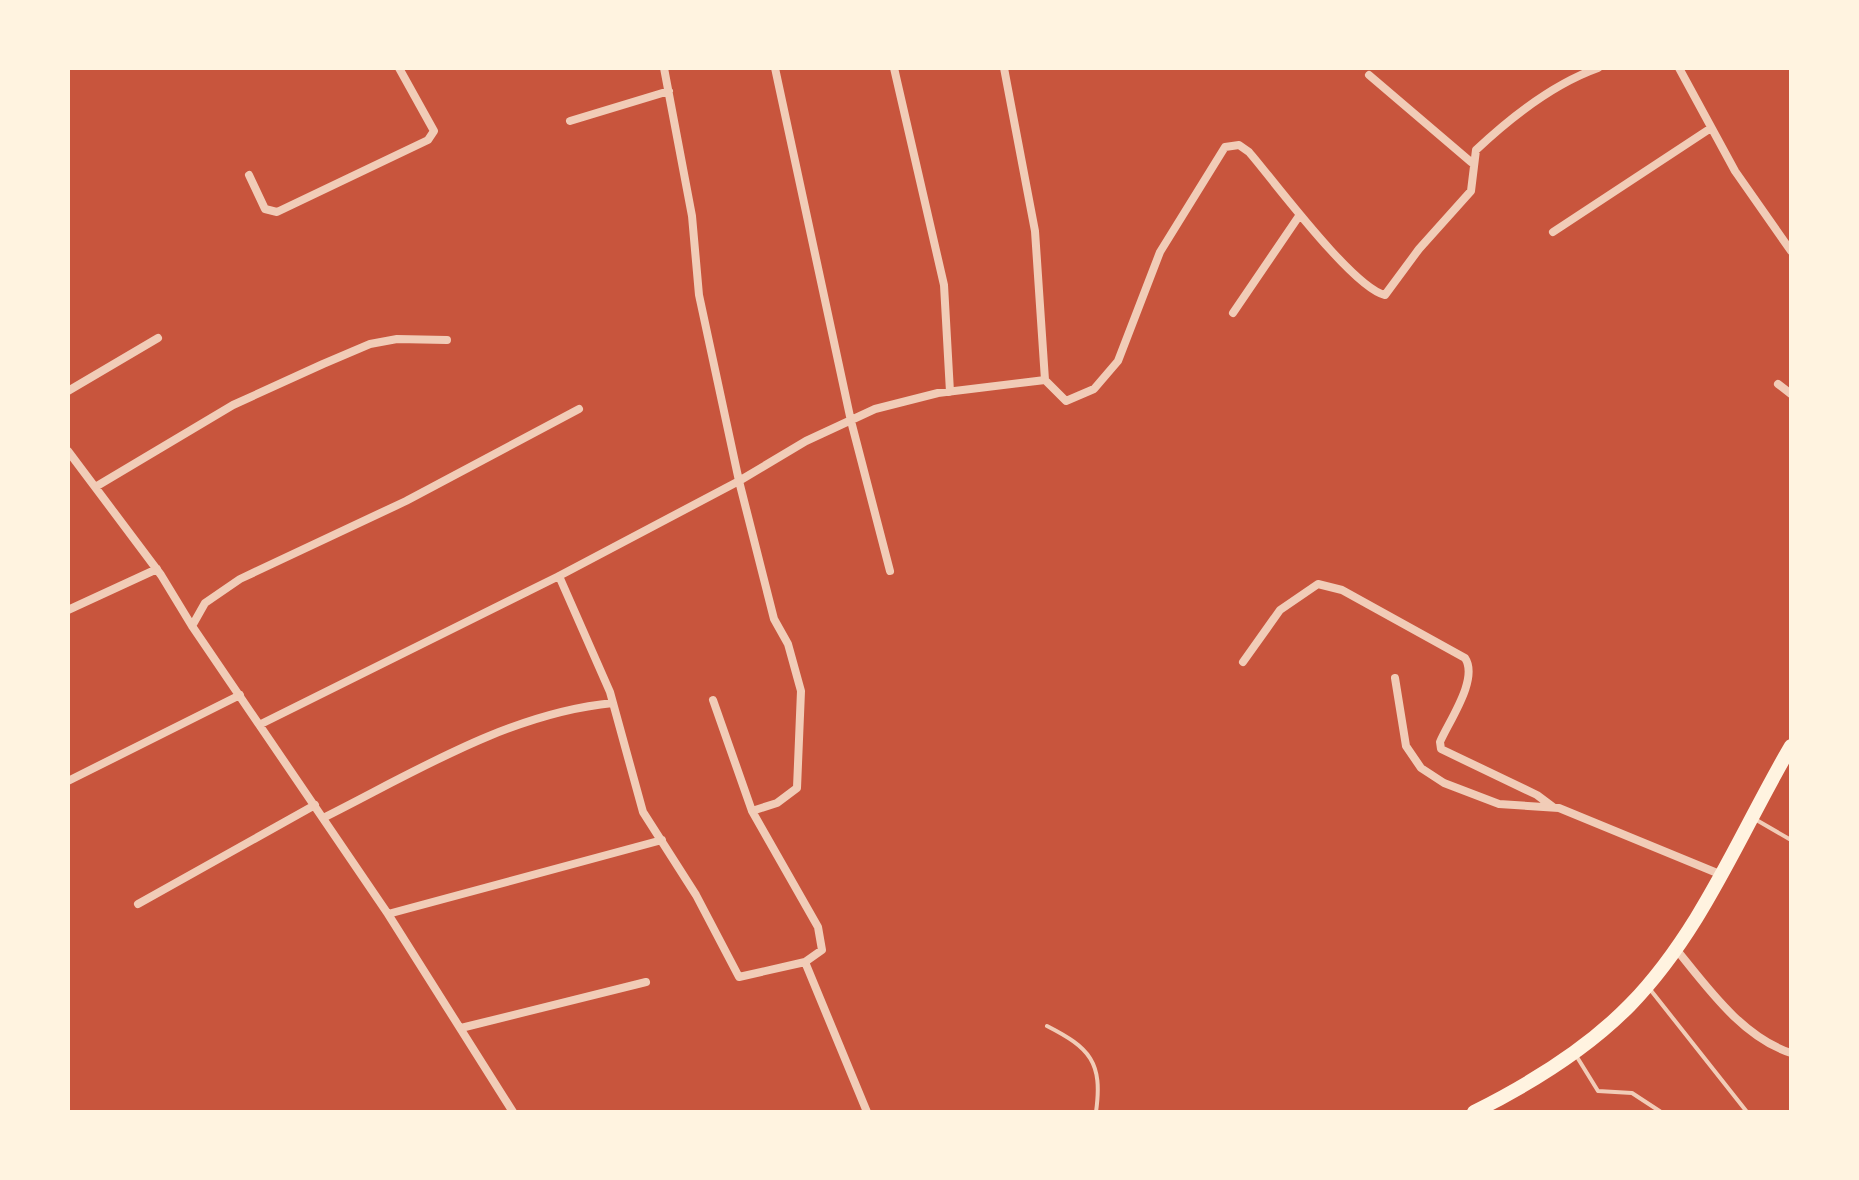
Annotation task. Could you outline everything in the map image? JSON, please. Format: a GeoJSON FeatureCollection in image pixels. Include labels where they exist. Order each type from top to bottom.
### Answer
{"type":"FeatureCollection","features":[{"type":"Feature","properties":{"kind":"highway"},"geometry":{"type":"LineString","coordinates":[[1474,1112],[1511,1093],[1574,1051],[1609,1025],[1647,986],[1676,949],[1722,875],[1791,746]]}},
{"type":"Feature","properties":{"kind":"street"},"geometry":{"type":"LineString","coordinates":[[249,175],[265,209],[277,212],[428,140],[434,131],[399,68]]}},
{"type":"Feature","properties":{"kind":"street"},"geometry":{"type":"LineString","coordinates":[[664,68],[692,216],[699,295],[739,481],[774,619],[788,644],[801,691],[797,788],[777,803],[752,811]]}},
{"type":"Feature","properties":{"kind":"street"},"geometry":{"type":"LineString","coordinates":[[775,68],[851,421],[890,571]]}},
{"type":"Feature","properties":{"kind":"street"},"geometry":{"type":"LineString","coordinates":[[894,68],[944,285],[950,392]]}},
{"type":"Feature","properties":{"kind":"street"},"geometry":{"type":"LineString","coordinates":[[1004,68],[1035,231],[1045,380],[1066,401],[1085,395],[1110,373],[1129,337],[1160,252],[1225,147],[1239,145],[1249,152],[1299,216],[1365,284],[1385,295],[1391,291],[1419,249],[1471,191],[1471,162],[1476,150],[1520,113],[1580,75],[1598,68]]}},
{"type":"Feature","properties":{"kind":"street"},"geometry":{"type":"LineString","coordinates":[[1679,68],[1743,183],[1791,251]]}},
{"type":"Feature","properties":{"kind":"street"},"geometry":{"type":"LineString","coordinates":[[1369,75],[1471,162]]}},
{"type":"Feature","properties":{"kind":"street"},"geometry":{"type":"LineString","coordinates":[[570,121],[669,91]]}},
{"type":"Feature","properties":{"kind":"street"},"geometry":{"type":"LineString","coordinates":[[1553,232],[1711,128]]}},
{"type":"Feature","properties":{"kind":"street"},"geometry":{"type":"LineString","coordinates":[[1233,313],[1299,216]]}},
{"type":"Feature","properties":{"kind":"street"},"geometry":{"type":"LineString","coordinates":[[68,391],[158,338]]}},
{"type":"Feature","properties":{"kind":"street"},"geometry":{"type":"LineString","coordinates":[[97,486],[233,405],[370,344],[397,339],[447,340]]}},
{"type":"Feature","properties":{"kind":"street"},"geometry":{"type":"LineString","coordinates":[[261,724],[559,576],[739,481],[806,441],[851,421],[911,397],[1045,380]]}},
{"type":"Feature","properties":{"kind":"street"},"geometry":{"type":"LineString","coordinates":[[1778,384],[1791,394]]}},
{"type":"Feature","properties":{"kind":"street"},"geometry":{"type":"LineString","coordinates":[[192,626],[205,603],[240,579],[392,508],[579,409]]}},
{"type":"Feature","properties":{"kind":"street"},"geometry":{"type":"LineString","coordinates":[[68,451],[157,569],[192,626],[388,914],[513,1112]]}},
{"type":"Feature","properties":{"kind":"street"},"geometry":{"type":"LineString","coordinates":[[68,610],[157,569]]}},
{"type":"Feature","properties":{"kind":"street"},"geometry":{"type":"LineString","coordinates":[[559,576],[591,643],[613,703],[643,812],[739,977],[805,962],[822,950],[818,927],[752,811],[713,700]]}},
{"type":"Feature","properties":{"kind":"street"},"geometry":{"type":"LineString","coordinates":[[1243,662],[1287,602],[1318,584],[1342,590],[1465,658],[1469,676],[1440,742],[1441,749],[1537,795],[1553,807],[1722,875]]}},
{"type":"Feature","properties":{"kind":"street"},"geometry":{"type":"LineString","coordinates":[[1395,678],[1406,746],[1421,768],[1444,783],[1499,804],[1553,807]]}},
{"type":"Feature","properties":{"kind":"street"},"geometry":{"type":"LineString","coordinates":[[68,781],[240,695]]}},
{"type":"Feature","properties":{"kind":"street"},"geometry":{"type":"LineString","coordinates":[[323,818],[460,750],[549,713],[613,703]]}},
{"type":"Feature","properties":{"kind":"street"},"geometry":{"type":"LineString","coordinates":[[138,904],[315,805]]}},
{"type":"Feature","properties":{"kind":"street"},"geometry":{"type":"LineString","coordinates":[[388,914],[662,840]]}},
{"type":"Feature","properties":{"kind":"street"},"geometry":{"type":"LineString","coordinates":[[1676,949],[1720,1003],[1768,1042],[1791,1053]]}},
{"type":"Feature","properties":{"kind":"street"},"geometry":{"type":"LineString","coordinates":[[805,962],[867,1112]]}},
{"type":"Feature","properties":{"kind":"street"},"geometry":{"type":"LineString","coordinates":[[461,1028],[646,982]]}},
{"type":"Feature","properties":{"kind":"lane"},"geometry":{"type":"LineString","coordinates":[[1751,817],[1791,840]]}},
{"type":"Feature","properties":{"kind":"lane"},"geometry":{"type":"LineString","coordinates":[[1647,986],[1747,1112]]}},
{"type":"Feature","properties":{"kind":"lane"},"geometry":{"type":"LineString","coordinates":[[1047,1026],[1086,1050],[1099,1082],[1096,1112]]}},
{"type":"Feature","properties":{"kind":"lane"},"geometry":{"type":"LineString","coordinates":[[1574,1051],[1598,1091],[1632,1093],[1661,1112]]}}]}
